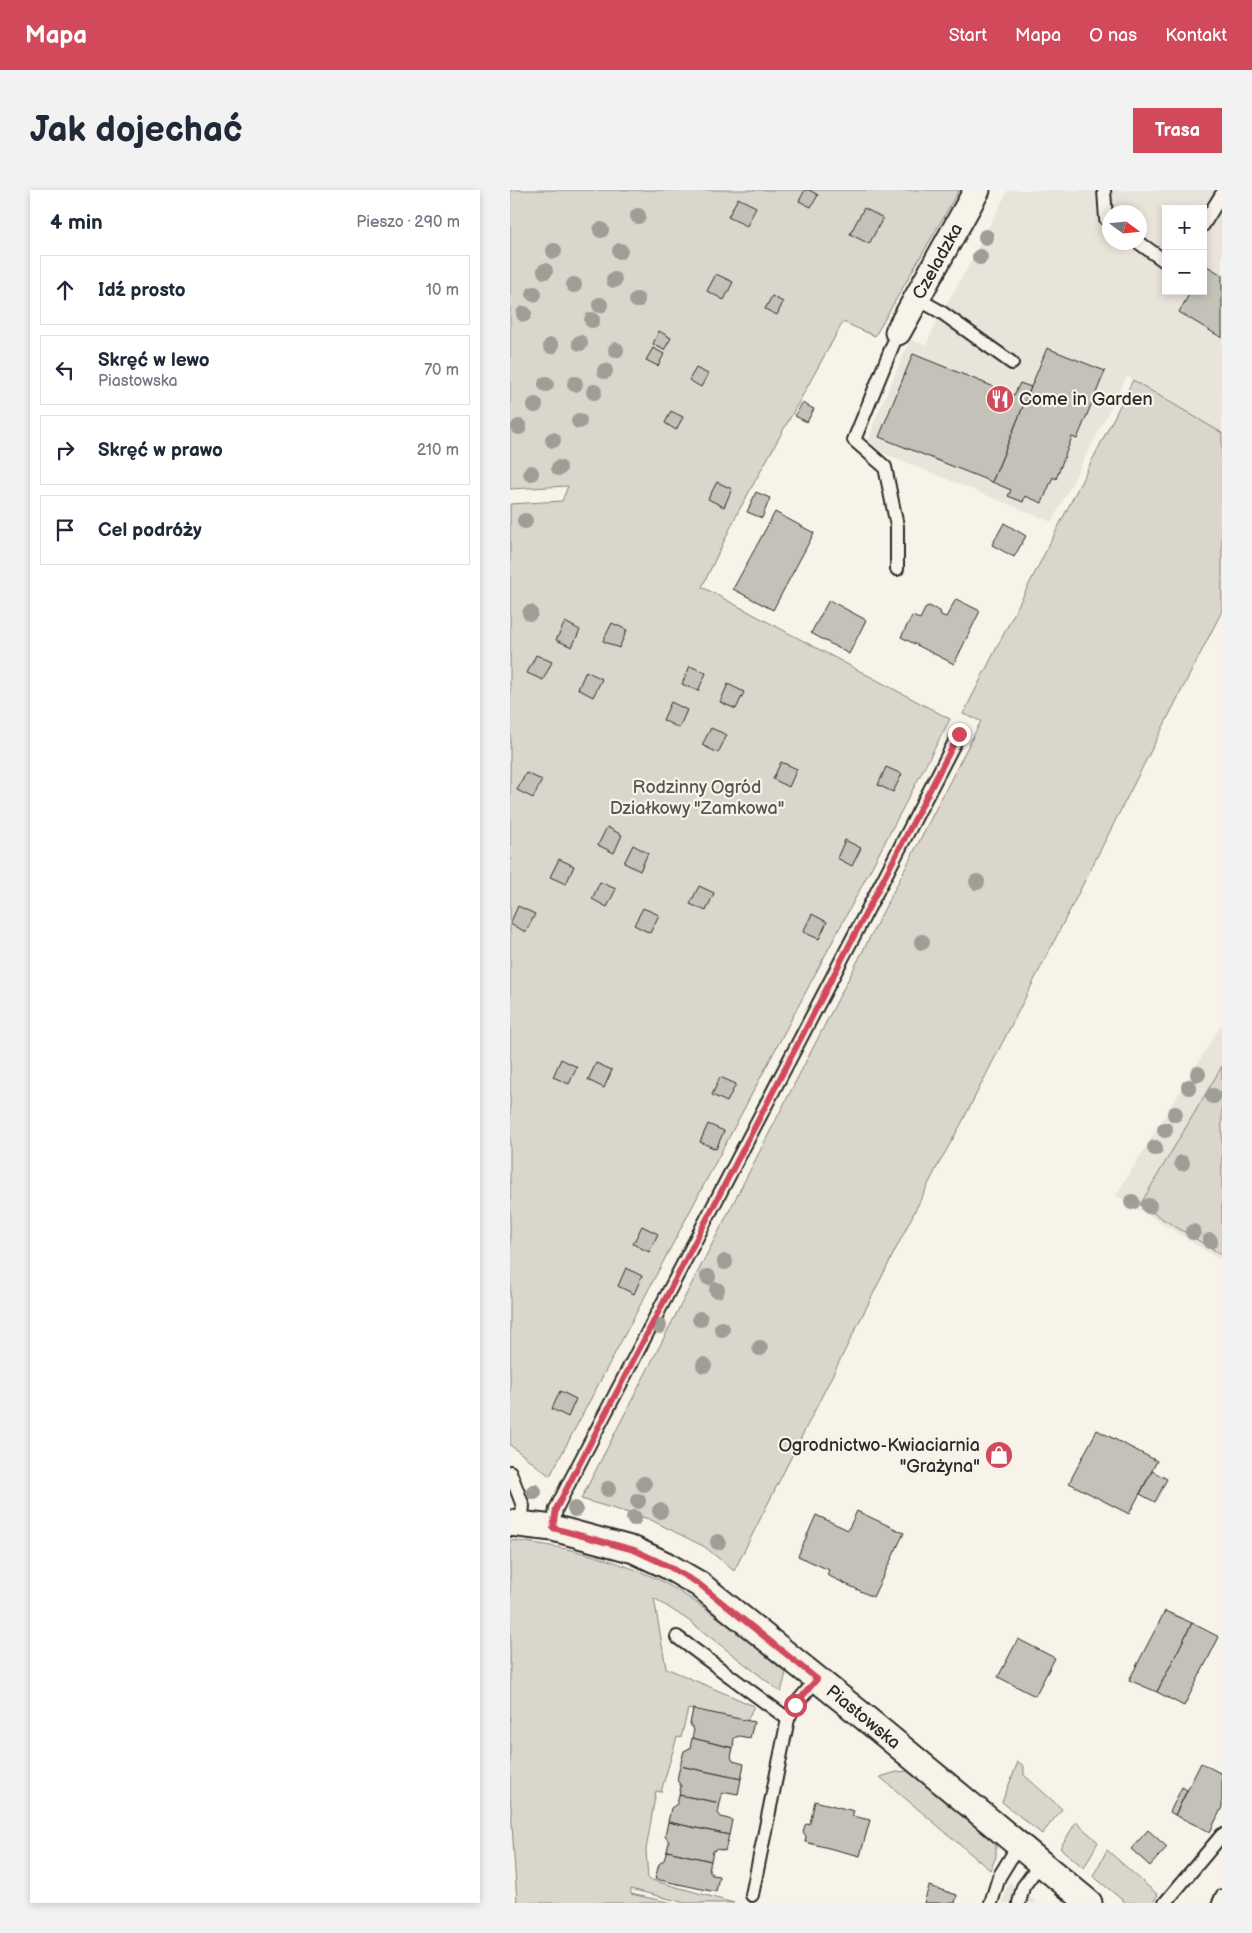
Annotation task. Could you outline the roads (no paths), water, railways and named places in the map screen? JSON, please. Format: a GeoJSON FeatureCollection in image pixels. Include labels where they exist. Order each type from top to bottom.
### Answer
{"type":"FeatureCollection","features":[{"type":"Feature","properties":{"kind":"street","name":"Czeladzka"},"geometry":{"type":"LineString","coordinates":[[898,332],[977,190]]}},
{"type":"Feature","properties":{"kind":"street","name":"Piastowska"},"geometry":{"type":"LineString","coordinates":[[516,1523],[553,1528],[634,1550],[699,1584],[1089,1903]]}},
{"type":"Feature","properties":{"kind":"lane"},"geometry":{"type":"LineString","coordinates":[[1104,190],[1105,205]]}},
{"type":"Feature","properties":{"kind":"lane"},"geometry":{"type":"LineString","coordinates":[[1207,218],[1222,194]]}},
{"type":"Feature","properties":{"kind":"lane"},"geometry":{"type":"LineString","coordinates":[[1147,248],[1162,259]]}},
{"type":"Feature","properties":{"kind":"lane"},"geometry":{"type":"LineString","coordinates":[[918,299],[941,312],[1012,363]]}},
{"type":"Feature","properties":{"kind":"lane"},"geometry":{"type":"LineString","coordinates":[[897,569],[897,526],[885,467],[854,440],[898,332]]}},
{"type":"Feature","properties":{"kind":"lane"},"geometry":{"type":"LineString","coordinates":[[553,1528],[556,1509],[568,1485],[959,734]]}},
{"type":"Feature","properties":{"kind":"lane"},"geometry":{"type":"LineString","coordinates":[[510,1472],[523,1506],[516,1523]]}},
{"type":"Feature","properties":{"kind":"lane"},"geometry":{"type":"LineString","coordinates":[[677,1637],[788,1719]]}},
{"type":"Feature","properties":{"kind":"lane"},"geometry":{"type":"LineString","coordinates":[[752,1895],[788,1719],[795,1705],[817,1679]]}},
{"type":"Feature","properties":{"kind":"lane"},"geometry":{"type":"LineString","coordinates":[[1165,1903],[1222,1835]]}},
{"type":"Feature","properties":{"kind":"lane"},"geometry":{"type":"LineString","coordinates":[[991,1903],[999,1877],[1018,1846]]}},
{"type":"Feature","properties":{"kind":"lane"},"geometry":{"type":"LineString","coordinates":[[1019,1903],[1023,1886],[1040,1864]]}},
{"type":"Feature","properties":{"kind":"lane"},"geometry":{"type":"LineString","coordinates":[[1219,1903],[1222,1896]]}},
{"type":"Feature","properties":{"kind":"place","name":"Come in Garden"},"geometry":{"type":"Point","coordinates":[1000,399]}},
{"type":"Feature","properties":{"kind":"place","name":"Ogrodnictwo-Kwiaciarnia \"Grażyna\""},"geometry":{"type":"Point","coordinates":[999,1455]}},
{"type":"Feature","properties":{"kind":"park label","name":"Rodzinny Ogród Działkowy \"Zamkowa\""},"geometry":{"type":"Point","coordinates":[697,797]}}]}
